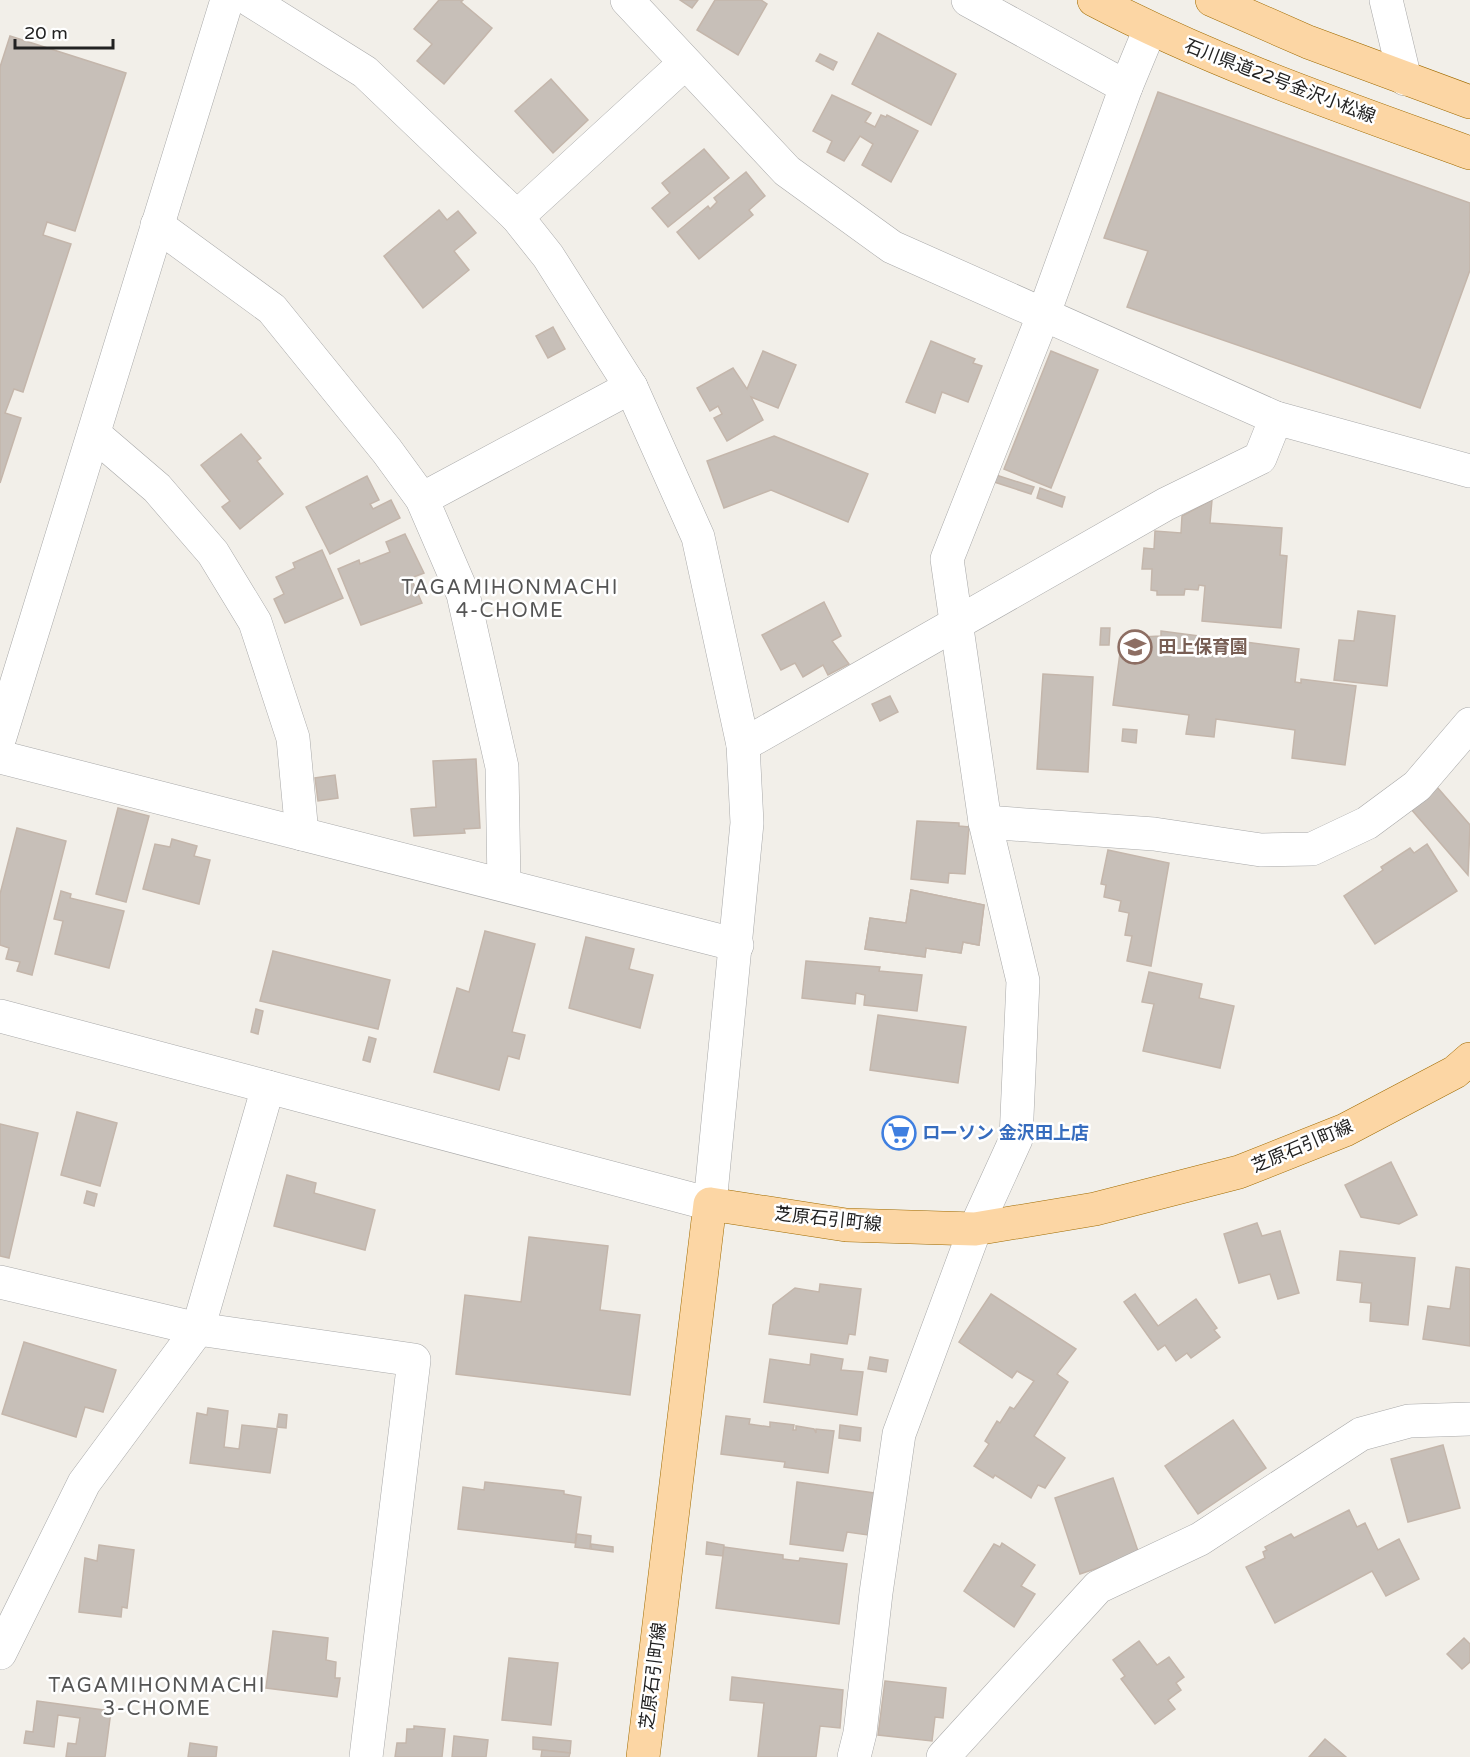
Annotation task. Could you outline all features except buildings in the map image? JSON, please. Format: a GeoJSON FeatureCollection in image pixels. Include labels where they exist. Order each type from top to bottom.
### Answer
{"type":"FeatureCollection","features":[{"type":"Feature","properties":{"kind":"main road","name":"石川県道22号金沢小松線"},"geometry":{"type":"LineString","coordinates":[[1095,0],[1150,29],[1323,100],[1470,153]]}},
{"type":"Feature","properties":{"kind":"main road"},"geometry":{"type":"LineString","coordinates":[[1212,0],[1405,80],[1470,102]]}},
{"type":"Feature","properties":{"kind":"main road","name":"芝原石引町線"},"geometry":{"type":"LineString","coordinates":[[643,1757],[710,1204],[846,1225],[975,1229],[1095,1209],[1239,1172],[1345,1130],[1455,1072],[1470,1059]]}},
{"type":"Feature","properties":{"kind":"street"},"geometry":{"type":"LineString","coordinates":[[0,737],[227,0]]}},
{"type":"Feature","properties":{"kind":"street"},"geometry":{"type":"LineString","coordinates":[[0,1016],[710,1204],[737,945],[747,823],[743,745],[698,537],[631,387],[548,256],[517,218],[365,72],[250,0]]}},
{"type":"Feature","properties":{"kind":"street"},"geometry":{"type":"LineString","coordinates":[[627,0],[787,171],[892,247],[1276,418],[1470,471]]}},
{"type":"Feature","properties":{"kind":"street"},"geometry":{"type":"LineString","coordinates":[[968,0],[1126,87]]}},
{"type":"Feature","properties":{"kind":"street"},"geometry":{"type":"LineString","coordinates":[[1386,0],[1405,80]]}},
{"type":"Feature","properties":{"kind":"street"},"geometry":{"type":"LineString","coordinates":[[854,1757],[860,1733],[899,1434],[975,1229],[1016,1139],[1022,1046],[1023,981],[984,822],[946,559],[1043,316],[1126,87],[1150,29]]}},
{"type":"Feature","properties":{"kind":"street"},"geometry":{"type":"LineString","coordinates":[[517,218],[685,63]]}},
{"type":"Feature","properties":{"kind":"street"},"geometry":{"type":"LineString","coordinates":[[157,225],[272,309],[387,451],[422,499],[463,594],[502,767],[504,885]]}},
{"type":"Feature","properties":{"kind":"street"},"geometry":{"type":"LineString","coordinates":[[422,499],[631,387]]}},
{"type":"Feature","properties":{"kind":"street"},"geometry":{"type":"LineString","coordinates":[[743,745],[1166,504],[1260,458],[1276,418]]}},
{"type":"Feature","properties":{"kind":"street"},"geometry":{"type":"LineString","coordinates":[[94,434],[157,488],[213,554],[255,622],[293,738],[303,834]]}},
{"type":"Feature","properties":{"kind":"street"},"geometry":{"type":"LineString","coordinates":[[984,822],[1154,834],[1261,850],[1312,849],[1367,822],[1417,786],[1465,742]]}},
{"type":"Feature","properties":{"kind":"street"},"geometry":{"type":"LineString","coordinates":[[0,757],[737,945]]}},
{"type":"Feature","properties":{"kind":"street"},"geometry":{"type":"LineString","coordinates":[[0,1653],[84,1483],[198,1329],[268,1087]]}},
{"type":"Feature","properties":{"kind":"street"},"geometry":{"type":"LineString","coordinates":[[0,1282],[198,1329],[414,1360],[366,1757]]}},
{"type":"Feature","properties":{"kind":"street"},"geometry":{"type":"LineString","coordinates":[[943,1757],[1098,1587],[1200,1539],[1360,1434],[1409,1421],[1470,1419]]}},
{"type":"Feature","properties":{"kind":"place","name":"田上保育園"},"geometry":{"type":"Point","coordinates":[1135,647]}},
{"type":"Feature","properties":{"kind":"place","name":"ローソン 金沢田上店"},"geometry":{"type":"Point","coordinates":[899,1133]}},
{"type":"Feature","properties":{"kind":"district","name":"TAGAMIHONMACHI 4-CHOME"},"geometry":{"type":"Point","coordinates":[510,598]}},
{"type":"Feature","properties":{"kind":"district","name":"TAGAMIHONMACHI 3-CHOME"},"geometry":{"type":"Point","coordinates":[157,1696]}}]}
